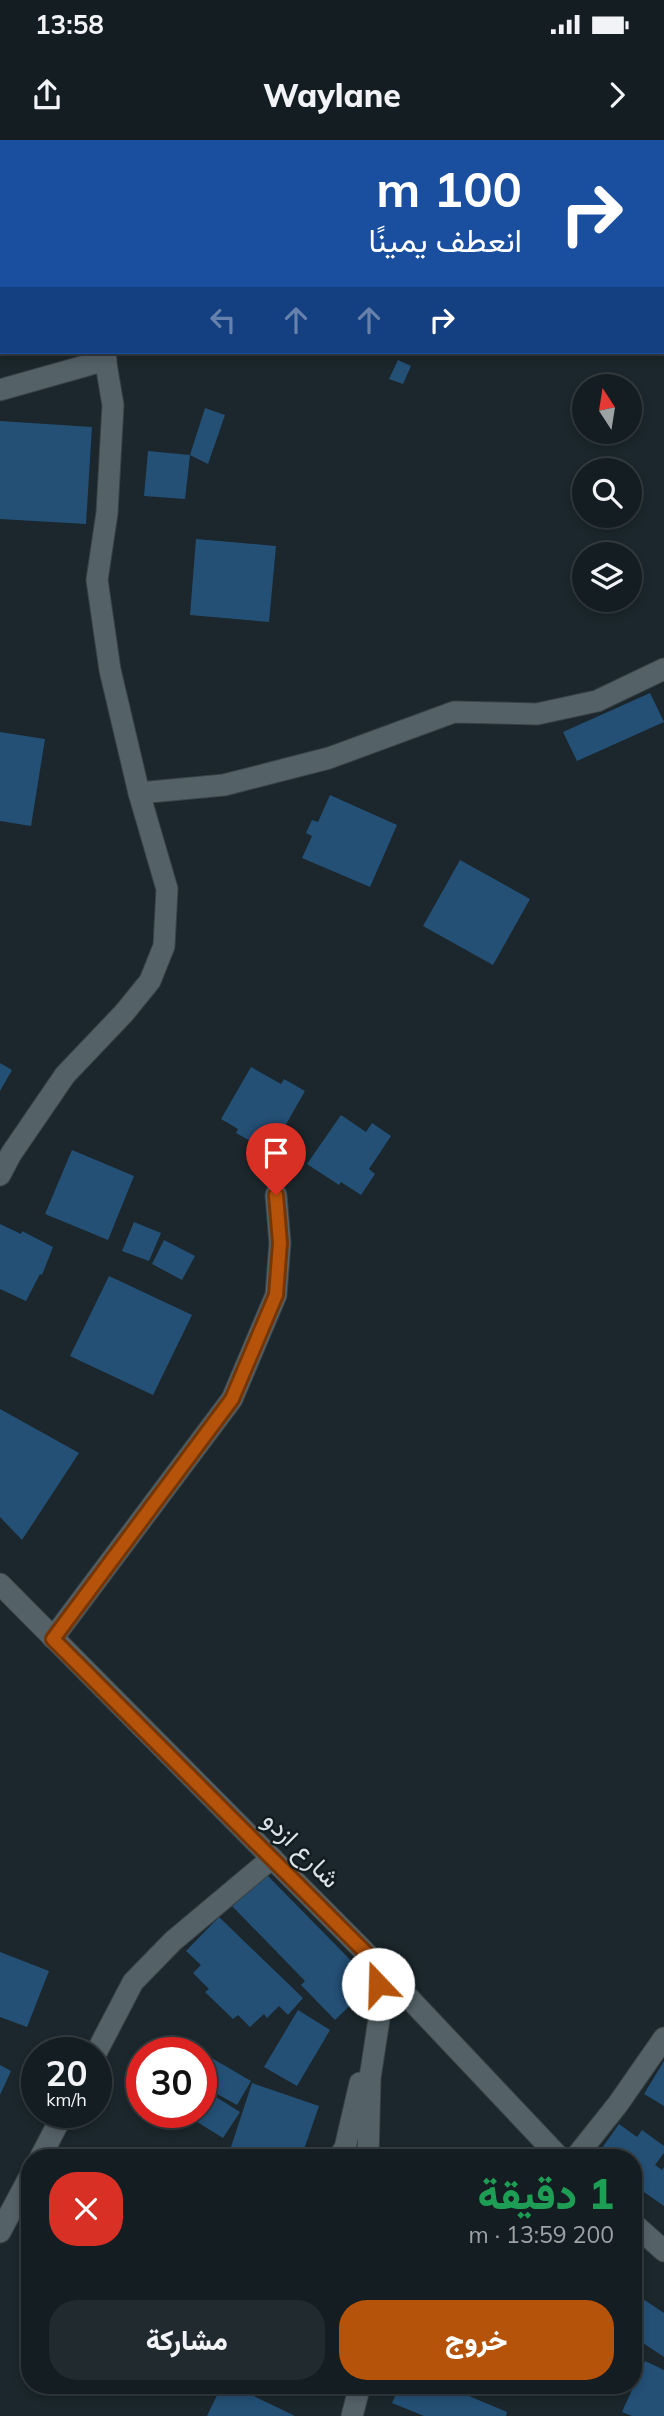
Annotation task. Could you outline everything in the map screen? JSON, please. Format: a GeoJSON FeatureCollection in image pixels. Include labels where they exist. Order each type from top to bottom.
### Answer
{"type":"FeatureCollection","features":[{"type":"Feature","properties":{"kind":"street"},"geometry":{"type":"LineString","coordinates":[[0,390],[105,356],[113,405],[107,513],[97,580],[110,670],[139,793],[167,889],[164,946],[150,981],[124,1013],[65,1075],[11,1154],[0,1175]]}},
{"type":"Feature","properties":{"kind":"street"},"geometry":{"type":"LineString","coordinates":[[139,793],[224,785],[303,765],[454,712],[537,714],[597,701],[664,669]]}},
{"type":"Feature","properties":{"kind":"street"},"geometry":{"type":"LineString","coordinates":[[53,1639],[232,1399],[276,1295],[280,1243],[276,1195]]}},
{"type":"Feature","properties":{"kind":"street","name":"شارع ازدو"},"geometry":{"type":"LineString","coordinates":[[0,1584],[375,1962],[552,2149]]}},
{"type":"Feature","properties":{"kind":"street"},"geometry":{"type":"LineString","coordinates":[[104,2037],[133,1982],[173,1941],[272,1858]]}},
{"type":"Feature","properties":{"kind":"street"},"geometry":{"type":"LineString","coordinates":[[368,2149],[369,2078],[381,2007],[375,1962]]}},
{"type":"Feature","properties":{"kind":"street"},"geometry":{"type":"LineString","coordinates":[[344,2149],[381,2007]]}},
{"type":"Feature","properties":{"kind":"street"},"geometry":{"type":"LineString","coordinates":[[582,2149],[618,2104],[664,2038]]}},
{"type":"Feature","properties":{"kind":"street"},"geometry":{"type":"LineString","coordinates":[[45,2149],[56,2128]]}},
{"type":"Feature","properties":{"kind":"street"},"geometry":{"type":"LineString","coordinates":[[0,2232],[21,2193]]}},
{"type":"Feature","properties":{"kind":"street"},"geometry":{"type":"LineString","coordinates":[[642,2231],[664,2252]]}},
{"type":"Feature","properties":{"kind":"street"},"geometry":{"type":"LineString","coordinates":[[352,2416],[358,2394]]}},
{"type":"Feature","properties":{"kind":"building"},"geometry":{"type":"Polygon","coordinates":[[[398,360],[411,366],[403,384],[389,379],[398,360]]]}},
{"type":"Feature","properties":{"kind":"building"},"geometry":{"type":"Polygon","coordinates":[[[205,408],[225,415],[208,464],[190,455],[205,408]]]}},
{"type":"Feature","properties":{"kind":"building"},"geometry":{"type":"Polygon","coordinates":[[[0,421],[92,427],[86,524],[0,519],[0,421]]]}},
{"type":"Feature","properties":{"kind":"building"},"geometry":{"type":"Polygon","coordinates":[[[148,451],[190,455],[185,499],[144,496],[148,451]]]}},
{"type":"Feature","properties":{"kind":"building"},"geometry":{"type":"Polygon","coordinates":[[[196,539],[276,546],[269,622],[190,615],[196,539]]]}},
{"type":"Feature","properties":{"kind":"building"},"geometry":{"type":"Polygon","coordinates":[[[650,693],[664,722],[577,761],[563,732],[650,693]]]}},
{"type":"Feature","properties":{"kind":"building"},"geometry":{"type":"Polygon","coordinates":[[[0,732],[45,739],[31,826],[0,821],[0,732]]]}},
{"type":"Feature","properties":{"kind":"building"},"geometry":{"type":"Polygon","coordinates":[[[330,795],[397,825],[370,887],[302,858],[312,836],[306,833],[312,820],[318,822],[330,795]]]}},
{"type":"Feature","properties":{"kind":"building"},"geometry":{"type":"Polygon","coordinates":[[[460,860],[530,899],[493,965],[423,926],[460,860]]]}},
{"type":"Feature","properties":{"kind":"building"},"geometry":{"type":"Polygon","coordinates":[[[0,1063],[12,1070],[0,1091],[0,1063]]]}},
{"type":"Feature","properties":{"kind":"building"},"geometry":{"type":"Polygon","coordinates":[[[251,1067],[281,1084],[284,1079],[305,1091],[272,1149],[256,1139],[254,1143],[236,1133],[238,1129],[221,1119],[251,1067]]]}},
{"type":"Feature","properties":{"kind":"building"},"geometry":{"type":"Polygon","coordinates":[[[341,1115],[366,1132],[372,1123],[391,1136],[369,1169],[375,1174],[361,1195],[341,1182],[339,1185],[307,1164],[341,1115]]]}},
{"type":"Feature","properties":{"kind":"building"},"geometry":{"type":"Polygon","coordinates":[[[72,1150],[134,1176],[108,1240],[45,1214],[72,1150]]]}},
{"type":"Feature","properties":{"kind":"building"},"geometry":{"type":"Polygon","coordinates":[[[134,1222],[161,1233],[149,1261],[122,1251],[134,1222]]]}},
{"type":"Feature","properties":{"kind":"building"},"geometry":{"type":"Polygon","coordinates":[[[0,1224],[21,1234],[22,1231],[53,1247],[42,1275],[40,1274],[26,1301],[0,1289],[0,1224]]]}},
{"type":"Feature","properties":{"kind":"building"},"geometry":{"type":"Polygon","coordinates":[[[164,1240],[195,1256],[182,1280],[152,1264],[164,1240]]]}},
{"type":"Feature","properties":{"kind":"building"},"geometry":{"type":"Polygon","coordinates":[[[109,1276],[192,1315],[153,1395],[70,1356],[109,1276]]]}},
{"type":"Feature","properties":{"kind":"building"},"geometry":{"type":"Polygon","coordinates":[[[0,1409],[79,1453],[22,1540],[0,1517],[0,1409]]]}},
{"type":"Feature","properties":{"kind":"building"},"geometry":{"type":"Polygon","coordinates":[[[265,1873],[373,1983],[335,2020],[301,1985],[305,1981],[232,1906],[265,1873]]]}},
{"type":"Feature","properties":{"kind":"building"},"geometry":{"type":"Polygon","coordinates":[[[219,1917],[303,1998],[288,2015],[279,2006],[267,2018],[264,2014],[250,2027],[238,2015],[233,2019],[205,1992],[209,1989],[193,1973],[201,1965],[186,1951],[219,1917]]]}},
{"type":"Feature","properties":{"kind":"building"},"geometry":{"type":"Polygon","coordinates":[[[0,1952],[49,1971],[27,2027],[0,2017],[0,1952]]]}},
{"type":"Feature","properties":{"kind":"building"},"geometry":{"type":"Polygon","coordinates":[[[298,2010],[330,2030],[297,2086],[264,2067],[298,2010]]]}},
{"type":"Feature","properties":{"kind":"building"},"geometry":{"type":"Polygon","coordinates":[[[217,2061],[251,2081],[237,2105],[217,2094],[217,2061]]]}},
{"type":"Feature","properties":{"kind":"building"},"geometry":{"type":"Polygon","coordinates":[[[664,2061],[664,2106],[644,2094],[664,2061]]]}},
{"type":"Feature","properties":{"kind":"building"},"geometry":{"type":"Polygon","coordinates":[[[0,2065],[11,2071],[0,2095],[0,2065]]]}},
{"type":"Feature","properties":{"kind":"building"},"geometry":{"type":"Polygon","coordinates":[[[252,2083],[319,2106],[304,2149],[231,2147],[252,2083]]]}},
{"type":"Feature","properties":{"kind":"building"},"geometry":{"type":"Polygon","coordinates":[[[217,2098],[240,2112],[223,2138],[207,2128],[217,2128],[217,2098]]]}},
{"type":"Feature","properties":{"kind":"building"},"geometry":{"type":"Polygon","coordinates":[[[619,2124],[637,2137],[642,2130],[664,2146],[664,2153],[655,2165],[662,2170],[664,2167],[664,2206],[642,2191],[642,2149],[601,2149],[619,2124]]]}},
{"type":"Feature","properties":{"kind":"building"},"geometry":{"type":"Polygon","coordinates":[[[642,2298],[664,2313],[664,2357],[642,2342],[642,2298]]]}},
{"type":"Feature","properties":{"kind":"building"},"geometry":{"type":"Polygon","coordinates":[[[645,2361],[664,2370],[664,2416],[632,2416],[622,2412],[630,2394],[642,2394],[642,2368],[645,2361]]]}},
{"type":"Feature","properties":{"kind":"building"},"geometry":{"type":"Polygon","coordinates":[[[218,2394],[250,2394],[295,2416],[207,2416],[218,2394]]]}},
{"type":"Feature","properties":{"kind":"building"},"geometry":{"type":"Polygon","coordinates":[[[396,2394],[464,2394],[507,2412],[506,2416],[424,2416],[392,2403],[396,2394]]]}},
{"type":"Feature","properties":{"kind":"route"},"geometry":{"type":"LineString","coordinates":[[276,1195],[280,1243],[276,1295],[232,1399],[53,1639],[375,1962],[378,1984]]}}]}
